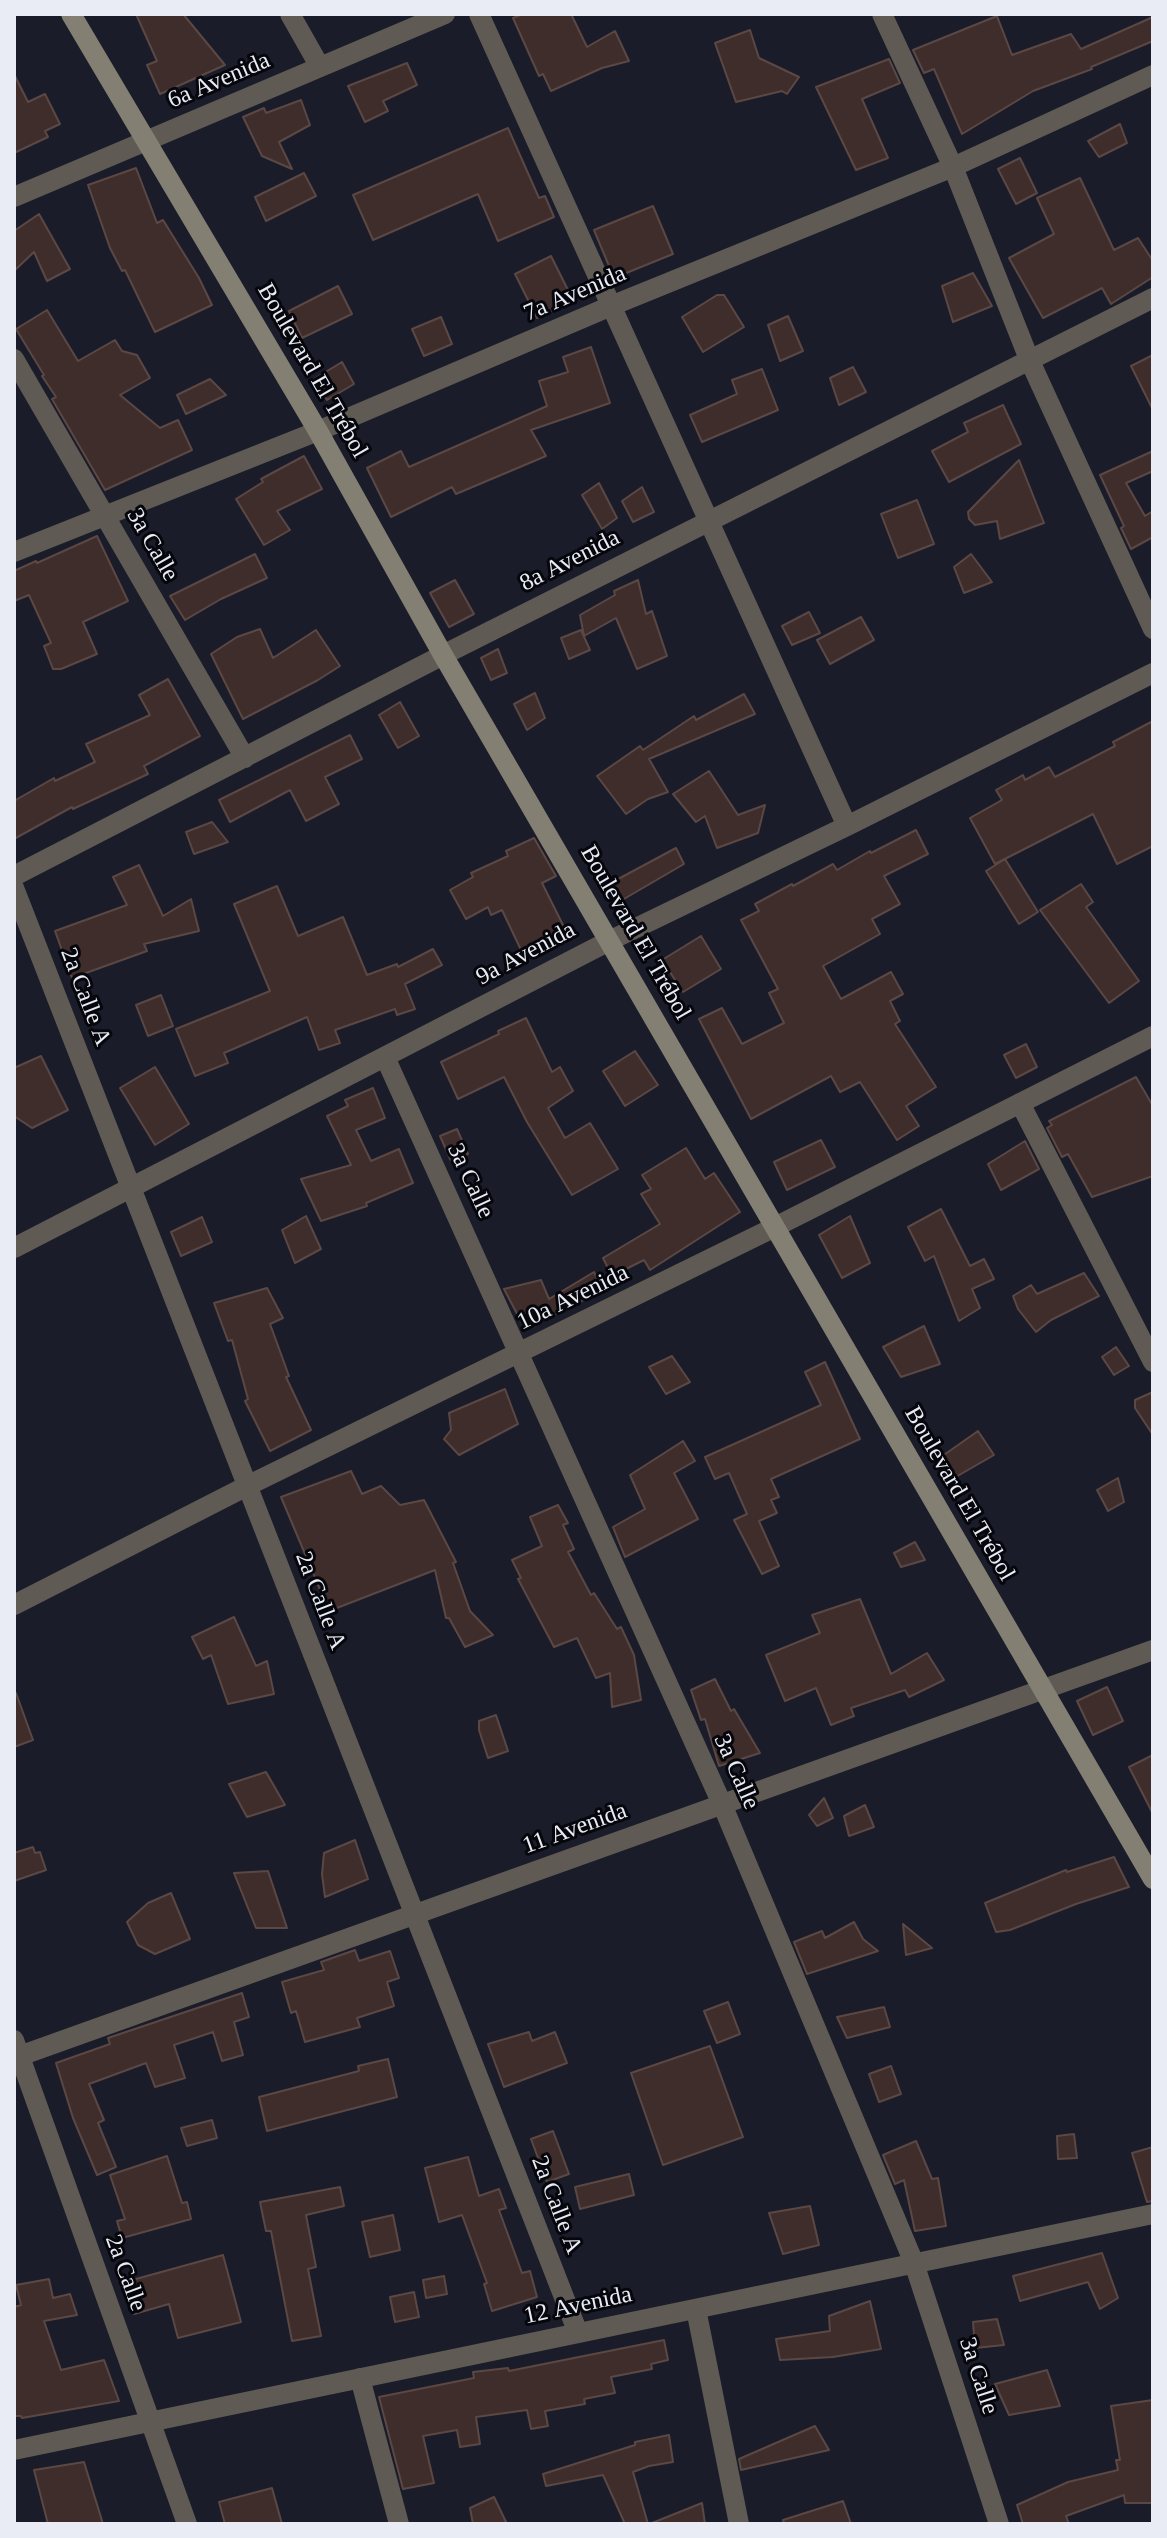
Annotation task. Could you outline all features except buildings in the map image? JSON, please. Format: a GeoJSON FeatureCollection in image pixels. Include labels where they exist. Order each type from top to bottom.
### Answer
{"type":"FeatureCollection","features":[{"type":"Feature","properties":{"kind":"main road","name":"Boulevard El Trébol"},"geometry":{"type":"LineString","coordinates":[[71,14],[318,431],[443,655],[1153,1879]]}},
{"type":"Feature","properties":{"kind":"street"},"geometry":{"type":"LineString","coordinates":[[290,14],[320,67]]}},
{"type":"Feature","properties":{"kind":"street","name":"6a Avenida"},"geometry":{"type":"LineString","coordinates":[[14,197],[445,14]]}},
{"type":"Feature","properties":{"kind":"street"},"geometry":{"type":"LineString","coordinates":[[479,14],[847,826]]}},
{"type":"Feature","properties":{"kind":"street"},"geometry":{"type":"LineString","coordinates":[[882,14],[953,167],[1029,359],[1153,629]]}},
{"type":"Feature","properties":{"kind":"street","name":"7a Avenida"},"geometry":{"type":"LineString","coordinates":[[14,552],[318,431],[611,306],[953,167],[1153,75]]}},
{"type":"Feature","properties":{"kind":"street","name":"8a Avenida"},"geometry":{"type":"LineString","coordinates":[[14,876],[708,520],[1153,298]]}},
{"type":"Feature","properties":{"kind":"street","name":"3a Calle"},"geometry":{"type":"LineString","coordinates":[[14,359],[245,758]]}},
{"type":"Feature","properties":{"kind":"street","name":"9a Avenida"},"geometry":{"type":"LineString","coordinates":[[14,1248],[609,941],[1153,673]]}},
{"type":"Feature","properties":{"kind":"street","name":"2a Calle A"},"geometry":{"type":"LineString","coordinates":[[14,888],[578,2333]]}},
{"type":"Feature","properties":{"kind":"street","name":"10a Avenida"},"geometry":{"type":"LineString","coordinates":[[14,1605],[1153,1036]]}},
{"type":"Feature","properties":{"kind":"street","name":"3a Calle"},"geometry":{"type":"LineString","coordinates":[[385,1057],[722,1804],[914,2263],[999,2524]]}},
{"type":"Feature","properties":{"kind":"street"},"geometry":{"type":"LineString","coordinates":[[1020,1103],[1153,1362]]}},
{"type":"Feature","properties":{"kind":"street","name":"11 Avenida"},"geometry":{"type":"LineString","coordinates":[[16,2051],[415,1914],[1153,1650]]}},
{"type":"Feature","properties":{"kind":"street","name":"2a Calle"},"geometry":{"type":"LineString","coordinates":[[16,2051],[187,2524]]}},
{"type":"Feature","properties":{"kind":"street","name":"12 Avenida"},"geometry":{"type":"LineString","coordinates":[[14,2450],[1153,2214]]}},
{"type":"Feature","properties":{"kind":"street"},"geometry":{"type":"LineString","coordinates":[[696,2309],[739,2524]]}},
{"type":"Feature","properties":{"kind":"street"},"geometry":{"type":"LineString","coordinates":[[360,2378],[399,2524]]}}]}
